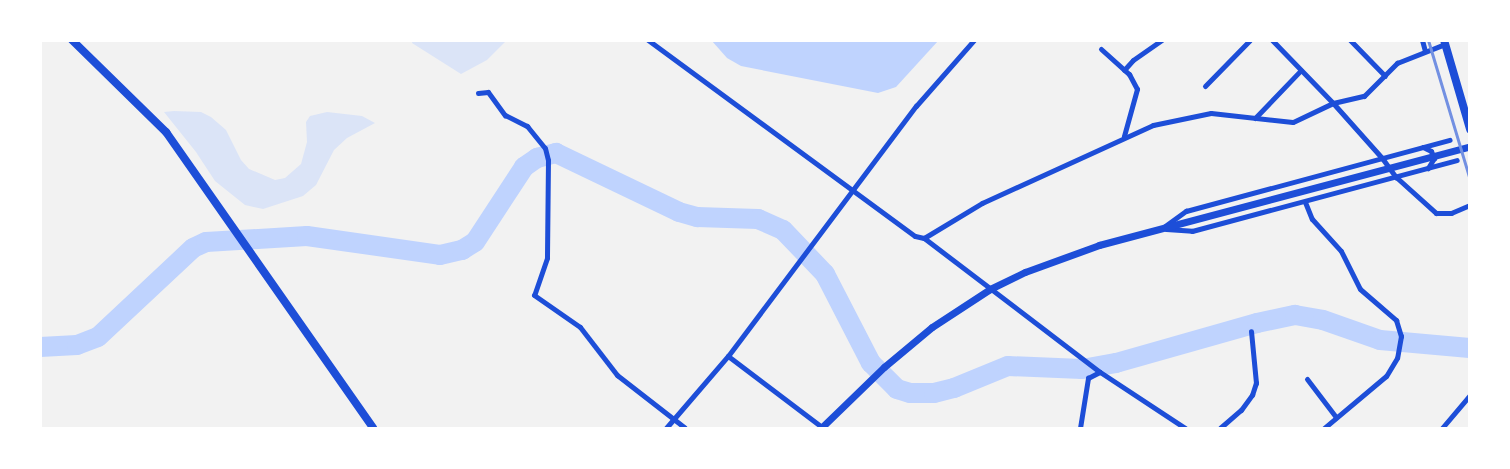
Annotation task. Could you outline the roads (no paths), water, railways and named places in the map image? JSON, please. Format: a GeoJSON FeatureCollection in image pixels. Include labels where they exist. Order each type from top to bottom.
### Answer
{"type":"FeatureCollection","features":[{"type":"Feature","properties":{"kind":"main road"},"geometry":{"type":"LineString","coordinates":[[72,40],[166,132],[373,429]]}},
{"type":"Feature","properties":{"kind":"main road"},"geometry":{"type":"LineString","coordinates":[[1445,42],[1470,129]]}},
{"type":"Feature","properties":{"kind":"street"},"geometry":{"type":"LineString","coordinates":[[648,40],[915,236],[924,238],[1099,370],[1185,429]]}},
{"type":"Feature","properties":{"kind":"street"},"geometry":{"type":"LineString","coordinates":[[666,429],[728,356],[916,106],[974,40]]}},
{"type":"Feature","properties":{"kind":"street"},"geometry":{"type":"LineString","coordinates":[[1124,70],[1133,60],[1162,40]]}},
{"type":"Feature","properties":{"kind":"street"},"geometry":{"type":"LineString","coordinates":[[1205,86],[1250,40]]}},
{"type":"Feature","properties":{"kind":"street"},"geometry":{"type":"LineString","coordinates":[[1272,40],[1333,103],[1396,177],[1436,213],[1451,213],[1470,205]]}},
{"type":"Feature","properties":{"kind":"street"},"geometry":{"type":"LineString","coordinates":[[1350,40],[1385,76]]}},
{"type":"Feature","properties":{"kind":"street"},"geometry":{"type":"LineString","coordinates":[[1422,40],[1425,51]]}},
{"type":"Feature","properties":{"kind":"street"},"geometry":{"type":"LineString","coordinates":[[924,238],[973,208],[1073,163],[1124,136],[1153,125],[1211,113],[1293,122],[1333,103],[1364,96],[1397,63],[1445,42]]}},
{"type":"Feature","properties":{"kind":"street"},"geometry":{"type":"LineString","coordinates":[[1101,49],[1124,70],[1137,89],[1124,136]]}},
{"type":"Feature","properties":{"kind":"street"},"geometry":{"type":"LineString","coordinates":[[1255,118],[1301,70]]}},
{"type":"Feature","properties":{"kind":"street"},"geometry":{"type":"LineString","coordinates":[[478,93],[488,92],[505,115],[527,126],[544,148],[548,160],[547,258],[534,295],[580,327],[617,375],[685,429]]}},
{"type":"Feature","properties":{"kind":"street"},"geometry":{"type":"LineString","coordinates":[[1161,228],[1186,211],[1450,140]]}},
{"type":"Feature","properties":{"kind":"street"},"geometry":{"type":"LineString","coordinates":[[728,356],[821,428],[884,367],[932,327],[990,289],[1064,256],[1378,169],[1470,146]]}},
{"type":"Feature","properties":{"kind":"street"},"geometry":{"type":"LineString","coordinates":[[1423,147],[1431,151],[1434,158],[1428,168]]}},
{"type":"Feature","properties":{"kind":"street"},"geometry":{"type":"LineString","coordinates":[[1161,228],[1192,231],[1457,160]]}},
{"type":"Feature","properties":{"kind":"street"},"geometry":{"type":"LineString","coordinates":[[1305,202],[1312,219],[1341,251],[1360,289],[1396,320],[1401,336],[1399,353],[1386,376],[1326,428]]}},
{"type":"Feature","properties":{"kind":"street"},"geometry":{"type":"LineString","coordinates":[[1220,429],[1241,410],[1252,395],[1256,383],[1251,331]]}},
{"type":"Feature","properties":{"kind":"street"},"geometry":{"type":"LineString","coordinates":[[1080,429],[1088,378],[1099,370]]}},
{"type":"Feature","properties":{"kind":"street"},"geometry":{"type":"LineString","coordinates":[[1307,379],[1336,417]]}},
{"type":"Feature","properties":{"kind":"street"},"geometry":{"type":"LineString","coordinates":[[1442,429],[1470,395]]}},
{"type":"Feature","properties":{"kind":"water"},"geometry":{"type":"Polygon","coordinates":[[[712,41],[938,41],[896,87],[878,93],[741,66],[727,58],[712,41]]]}},
{"type":"Feature","properties":{"kind":"waterway"},"geometry":{"type":"LineString","coordinates":[[40,347],[77,345],[98,337],[193,248],[206,242],[307,236],[440,255],[462,250],[475,242],[524,167],[537,158],[556,153],[679,212],[697,217],[758,219],[783,230],[825,274],[871,363],[897,389],[910,393],[934,393],[954,388],[1008,366],[1082,369],[1116,363],[1257,323],[1295,315],[1323,320],[1380,340],[1470,348]]}},
{"type":"Feature","properties":{"kind":"railway"},"geometry":{"type":"LineString","coordinates":[[1428,40],[1470,180]]}}]}
